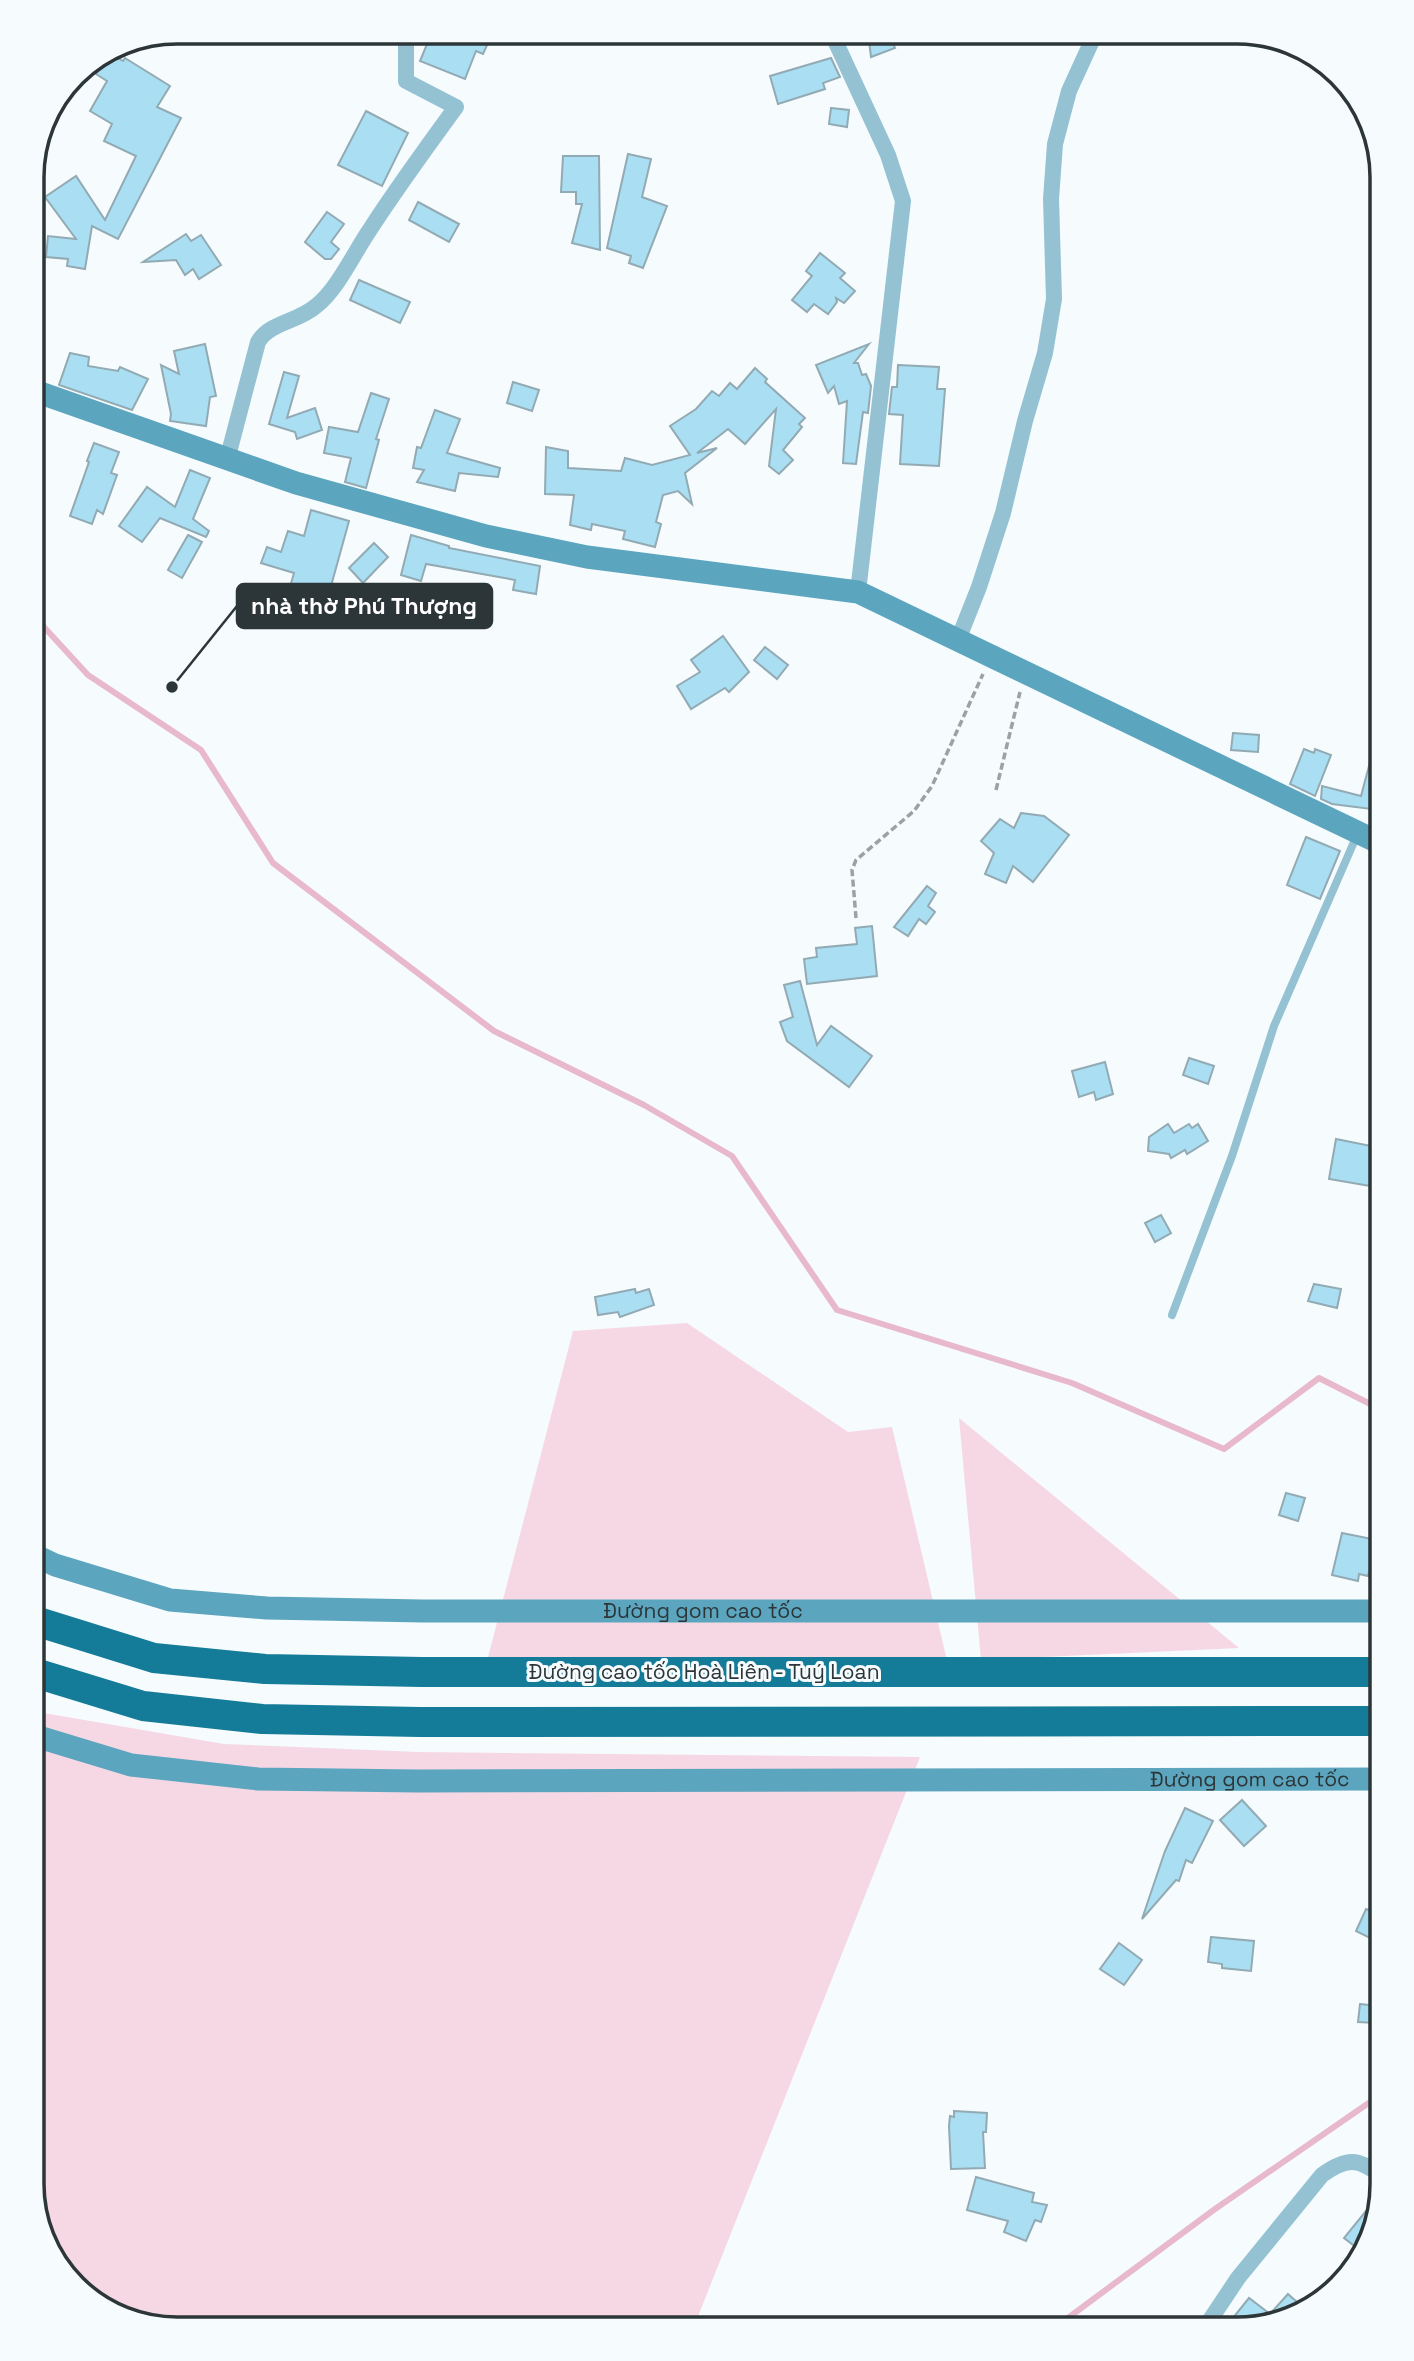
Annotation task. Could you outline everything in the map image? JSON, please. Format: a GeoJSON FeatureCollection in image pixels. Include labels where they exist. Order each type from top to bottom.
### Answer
{"type":"FeatureCollection","features":[{"type":"Feature","properties":{"kind":"highway","name":"Đường cao tốc Hoà Liên - Tuý Loan"},"geometry":{"type":"LineString","coordinates":[[44,1624],[154,1658],[265,1669],[422,1672],[1370,1672]]}},
{"type":"Feature","properties":{"kind":"highway"},"geometry":{"type":"LineString","coordinates":[[44,1676],[143,1706],[262,1718],[420,1722],[1370,1721]]}},
{"type":"Feature","properties":{"kind":"main road"},"geometry":{"type":"LineString","coordinates":[[44,394],[296,483],[486,536],[575,554],[858,592],[1370,838]]}},
{"type":"Feature","properties":{"kind":"main road","name":"Đường gom cao tốc"},"geometry":{"type":"LineString","coordinates":[[44,1560],[170,1600],[267,1608],[422,1611],[1370,1611]]}},
{"type":"Feature","properties":{"kind":"main road","name":"Đường gom cao tốc"},"geometry":{"type":"LineString","coordinates":[[44,1739],[131,1765],[258,1779],[1370,1779]]}},
{"type":"Feature","properties":{"kind":"street"},"geometry":{"type":"LineString","coordinates":[[227,460],[258,342],[265,331],[316,307],[456,107],[406,81],[406,44]]}},
{"type":"Feature","properties":{"kind":"street"},"geometry":{"type":"LineString","coordinates":[[837,44],[888,155],[903,201],[858,592]]}},
{"type":"Feature","properties":{"kind":"street"},"geometry":{"type":"LineString","coordinates":[[958,640],[1003,513],[1045,353],[1054,299],[1051,199],[1055,144],[1069,91],[1091,44]]}},
{"type":"Feature","properties":{"kind":"street"},"geometry":{"type":"LineString","coordinates":[[1212,2317],[1238,2278],[1322,2175],[1351,2160],[1370,2167]]}},
{"type":"Feature","properties":{"kind":"lane"},"geometry":{"type":"LineString","coordinates":[[1172,1315],[1232,1156],[1274,1026],[1359,832]]}},
{"type":"Feature","properties":{"kind":"path"},"geometry":{"type":"LineString","coordinates":[[856,918],[852,870],[856,860],[914,811],[932,786],[991,657]]}},
{"type":"Feature","properties":{"kind":"path"},"geometry":{"type":"LineString","coordinates":[[996,790],[1025,673]]}},
{"type":"Feature","properties":{"kind":"shaded area"},"geometry":{"type":"Polygon","coordinates":[[[687,1323],[848,1432],[892,1427],[949,1669],[487,1661],[573,1331],[687,1323]]]}},
{"type":"Feature","properties":{"kind":"shaded area"},"geometry":{"type":"Polygon","coordinates":[[[959,1418],[1239,1648],[981,1660],[959,1418]]]}},
{"type":"Feature","properties":{"kind":"shaded area"},"geometry":{"type":"Polygon","coordinates":[[[44,1713],[224,1744],[418,1752],[920,1757],[698,2317],[168,2317],[134,2310],[103,2295],[77,2272],[57,2243],[46,2210],[44,2193],[44,1713]]]}},
{"type":"Feature","properties":{"kind":"building"},"geometry":{"type":"Polygon","coordinates":[[[427,44],[488,44],[483,54],[476,51],[465,79],[420,61],[427,44]]]}},
{"type":"Feature","properties":{"kind":"building"},"geometry":{"type":"Polygon","coordinates":[[[869,44],[893,44],[895,48],[871,57],[869,44]]]}},
{"type":"Feature","properties":{"kind":"building"},"geometry":{"type":"Polygon","coordinates":[[[118,58],[123,61],[125,58],[170,86],[157,107],[181,118],[118,239],[92,226],[85,269],[67,266],[68,259],[46,257],[48,236],[76,239],[45,197],[76,176],[105,220],[136,156],[104,141],[112,124],[90,111],[107,81],[96,74],[110,62],[118,58]]]}},
{"type":"Feature","properties":{"kind":"building"},"geometry":{"type":"Polygon","coordinates":[[[831,58],[840,77],[823,83],[825,89],[778,104],[770,76],[831,58]]]}},
{"type":"Feature","properties":{"kind":"building"},"geometry":{"type":"Polygon","coordinates":[[[831,108],[849,110],[847,127],[829,124],[831,108]]]}},
{"type":"Feature","properties":{"kind":"building"},"geometry":{"type":"Polygon","coordinates":[[[366,111],[408,133],[382,186],[338,165],[366,111]]]}},
{"type":"Feature","properties":{"kind":"building"},"geometry":{"type":"Polygon","coordinates":[[[628,154],[651,159],[642,197],[667,206],[643,268],[629,263],[631,256],[607,248],[628,154]]]}},
{"type":"Feature","properties":{"kind":"building"},"geometry":{"type":"Polygon","coordinates":[[[563,156],[599,156],[600,250],[572,243],[582,204],[576,204],[576,192],[561,192],[563,156]]]}},
{"type":"Feature","properties":{"kind":"building"},"geometry":{"type":"Polygon","coordinates":[[[418,202],[459,224],[449,242],[409,220],[418,202]]]}},
{"type":"Feature","properties":{"kind":"building"},"geometry":{"type":"Polygon","coordinates":[[[327,212],[344,224],[331,242],[339,249],[331,259],[325,259],[305,242],[327,212]]]}},
{"type":"Feature","properties":{"kind":"building"},"geometry":{"type":"Polygon","coordinates":[[[186,234],[191,241],[201,235],[221,265],[199,279],[193,269],[185,275],[176,260],[143,262],[186,234]]]}},
{"type":"Feature","properties":{"kind":"building"},"geometry":{"type":"Polygon","coordinates":[[[820,253],[845,273],[840,278],[855,291],[844,303],[836,298],[837,302],[828,314],[814,304],[807,312],[792,300],[812,276],[806,271],[820,253]]]}},
{"type":"Feature","properties":{"kind":"building"},"geometry":{"type":"Polygon","coordinates":[[[359,280],[410,302],[400,323],[350,300],[359,280]]]}},
{"type":"Feature","properties":{"kind":"building"},"geometry":{"type":"Polygon","coordinates":[[[205,344],[216,396],[210,397],[206,426],[170,421],[161,365],[179,374],[174,351],[205,344]]]}},
{"type":"Feature","properties":{"kind":"building"},"geometry":{"type":"Polygon","coordinates":[[[869,344],[854,363],[858,363],[862,375],[866,374],[871,386],[868,413],[863,412],[856,464],[843,463],[847,401],[839,404],[834,386],[828,393],[816,365],[869,344]]]}},
{"type":"Feature","properties":{"kind":"building"},"geometry":{"type":"Polygon","coordinates":[[[70,353],[89,357],[88,366],[118,371],[120,367],[148,379],[132,410],[59,385],[70,353]]]}},
{"type":"Feature","properties":{"kind":"building"},"geometry":{"type":"Polygon","coordinates":[[[898,365],[939,367],[937,389],[945,389],[939,466],[900,464],[903,415],[889,414],[892,387],[897,387],[898,365]]]}},
{"type":"Feature","properties":{"kind":"building"},"geometry":{"type":"Polygon","coordinates":[[[755,368],[767,379],[765,382],[805,418],[799,424],[802,427],[783,450],[793,460],[779,474],[769,466],[776,409],[745,444],[728,429],[697,453],[717,448],[685,473],[692,504],[678,491],[663,495],[656,522],[661,524],[655,547],[623,539],[625,531],[592,524],[591,530],[570,525],[574,495],[545,494],[546,447],[568,451],[568,468],[621,471],[625,458],[652,465],[690,455],[670,426],[696,409],[712,391],[719,396],[730,383],[737,389],[755,368]]]}},
{"type":"Feature","properties":{"kind":"building"},"geometry":{"type":"Polygon","coordinates":[[[284,372],[299,376],[287,418],[315,408],[322,430],[297,439],[295,432],[269,424],[284,372]]]}},
{"type":"Feature","properties":{"kind":"building"},"geometry":{"type":"Polygon","coordinates":[[[513,382],[539,390],[532,411],[507,403],[513,382]]]}},
{"type":"Feature","properties":{"kind":"building"},"geometry":{"type":"Polygon","coordinates":[[[371,393],[389,399],[376,439],[379,440],[366,488],[345,482],[351,458],[324,453],[329,427],[358,432],[371,393]]]}},
{"type":"Feature","properties":{"kind":"building"},"geometry":{"type":"Polygon","coordinates":[[[435,410],[460,419],[447,453],[500,468],[498,477],[459,473],[455,491],[417,482],[424,470],[413,468],[417,447],[421,448],[435,410]]]}},
{"type":"Feature","properties":{"kind":"building"},"geometry":{"type":"Polygon","coordinates":[[[94,443],[119,452],[111,473],[117,475],[103,514],[97,510],[92,524],[70,516],[94,443]]]}},
{"type":"Feature","properties":{"kind":"building"},"geometry":{"type":"Polygon","coordinates":[[[190,470],[210,478],[193,519],[209,531],[206,537],[160,518],[142,542],[119,526],[147,487],[175,507],[190,470]]]}},
{"type":"Feature","properties":{"kind":"building"},"geometry":{"type":"Polygon","coordinates":[[[311,510],[349,521],[328,597],[290,587],[294,573],[261,563],[267,547],[281,552],[288,531],[304,536],[311,510]]]}},
{"type":"Feature","properties":{"kind":"building"},"geometry":{"type":"Polygon","coordinates":[[[188,535],[202,542],[182,578],[168,570],[188,535]]]}},
{"type":"Feature","properties":{"kind":"building"},"geometry":{"type":"Polygon","coordinates":[[[411,535],[449,548],[540,566],[536,594],[513,590],[515,580],[426,564],[421,581],[401,575],[411,535]]]}},
{"type":"Feature","properties":{"kind":"building"},"geometry":{"type":"Polygon","coordinates":[[[374,543],[388,557],[363,583],[349,568],[374,543]]]}},
{"type":"Feature","properties":{"kind":"building"},"geometry":{"type":"Polygon","coordinates":[[[723,636],[749,672],[729,692],[725,688],[691,709],[677,686],[700,672],[691,660],[723,636]]]}},
{"type":"Feature","properties":{"kind":"building"},"geometry":{"type":"Polygon","coordinates":[[[765,647],[788,665],[777,679],[754,660],[765,647]]]}},
{"type":"Feature","properties":{"kind":"building"},"geometry":{"type":"Polygon","coordinates":[[[1233,733],[1259,735],[1258,752],[1231,750],[1233,733]]]}},
{"type":"Feature","properties":{"kind":"building"},"geometry":{"type":"Polygon","coordinates":[[[1304,749],[1314,753],[1315,749],[1331,755],[1315,796],[1290,784],[1304,749]]]}},
{"type":"Feature","properties":{"kind":"building"},"geometry":{"type":"Polygon","coordinates":[[[1370,762],[1370,809],[1332,804],[1321,799],[1322,786],[1361,796],[1370,762]]]}},
{"type":"Feature","properties":{"kind":"building"},"geometry":{"type":"Polygon","coordinates":[[[1021,813],[1044,816],[1069,835],[1033,882],[1013,866],[1006,883],[985,874],[994,853],[981,841],[1000,819],[1014,828],[1021,813]]]}},
{"type":"Feature","properties":{"kind":"building"},"geometry":{"type":"Polygon","coordinates":[[[1306,837],[1340,851],[1320,899],[1287,885],[1306,837]]]}},
{"type":"Feature","properties":{"kind":"building"},"geometry":{"type":"Polygon","coordinates":[[[927,886],[936,893],[928,906],[935,912],[926,924],[919,919],[908,936],[894,927],[927,886]]]}},
{"type":"Feature","properties":{"kind":"building"},"geometry":{"type":"Polygon","coordinates":[[[872,926],[877,976],[807,984],[804,959],[817,957],[816,948],[857,944],[855,928],[872,926]]]}},
{"type":"Feature","properties":{"kind":"building"},"geometry":{"type":"Polygon","coordinates":[[[800,981],[817,1045],[831,1026],[872,1056],[849,1087],[787,1041],[780,1022],[793,1017],[784,985],[800,981]]]}},
{"type":"Feature","properties":{"kind":"building"},"geometry":{"type":"Polygon","coordinates":[[[1189,1058],[1214,1066],[1208,1084],[1183,1075],[1189,1058]]]}},
{"type":"Feature","properties":{"kind":"building"},"geometry":{"type":"Polygon","coordinates":[[[1105,1062],[1113,1094],[1096,1100],[1094,1092],[1079,1097],[1072,1071],[1105,1062]]]}},
{"type":"Feature","properties":{"kind":"building"},"geometry":{"type":"Polygon","coordinates":[[[1168,1124],[1174,1133],[1189,1124],[1192,1128],[1198,1124],[1208,1141],[1187,1154],[1185,1150],[1171,1158],[1169,1154],[1148,1151],[1149,1137],[1168,1124]]]}},
{"type":"Feature","properties":{"kind":"building"},"geometry":{"type":"Polygon","coordinates":[[[1336,1139],[1370,1146],[1370,1186],[1329,1179],[1336,1139]]]}},
{"type":"Feature","properties":{"kind":"building"},"geometry":{"type":"Polygon","coordinates":[[[1161,1215],[1171,1233],[1155,1242],[1145,1223],[1161,1215]]]}},
{"type":"Feature","properties":{"kind":"building"},"geometry":{"type":"Polygon","coordinates":[[[1314,1284],[1341,1289],[1337,1308],[1308,1301],[1314,1284]]]}},
{"type":"Feature","properties":{"kind":"building"},"geometry":{"type":"Polygon","coordinates":[[[635,1289],[636,1293],[649,1289],[654,1305],[620,1317],[618,1312],[598,1315],[595,1297],[635,1289]]]}},
{"type":"Feature","properties":{"kind":"building"},"geometry":{"type":"Polygon","coordinates":[[[1286,1493],[1305,1498],[1298,1521],[1279,1515],[1286,1493]]]}},
{"type":"Feature","properties":{"kind":"building"},"geometry":{"type":"Polygon","coordinates":[[[1342,1533],[1370,1539],[1368,1576],[1359,1574],[1358,1581],[1332,1575],[1342,1533]]]}},
{"type":"Feature","properties":{"kind":"building"},"geometry":{"type":"Polygon","coordinates":[[[1242,1800],[1266,1826],[1244,1846],[1220,1820],[1242,1800]]]}},
{"type":"Feature","properties":{"kind":"building"},"geometry":{"type":"Polygon","coordinates":[[[1185,1808],[1213,1821],[1192,1863],[1186,1860],[1179,1881],[1176,1880],[1142,1919],[1165,1851],[1185,1808]]]}},
{"type":"Feature","properties":{"kind":"building"},"geometry":{"type":"Polygon","coordinates":[[[1366,1909],[1370,1911],[1370,1938],[1356,1931],[1366,1909]]]}},
{"type":"Feature","properties":{"kind":"building"},"geometry":{"type":"Polygon","coordinates":[[[1211,1937],[1254,1941],[1251,1971],[1222,1968],[1222,1964],[1208,1962],[1211,1937]]]}},
{"type":"Feature","properties":{"kind":"building"},"geometry":{"type":"Polygon","coordinates":[[[1119,1943],[1142,1960],[1124,1985],[1100,1969],[1119,1943]]]}},
{"type":"Feature","properties":{"kind":"building"},"geometry":{"type":"Polygon","coordinates":[[[1360,2004],[1370,2005],[1370,2023],[1358,2022],[1360,2004]]]}},
{"type":"Feature","properties":{"kind":"building"},"geometry":{"type":"Polygon","coordinates":[[[954,2111],[987,2113],[986,2132],[983,2132],[985,2168],[951,2169],[949,2126],[950,2116],[954,2117],[954,2111]]]}},
{"type":"Feature","properties":{"kind":"building"},"geometry":{"type":"Polygon","coordinates":[[[976,2177],[1034,2193],[1032,2202],[1047,2205],[1041,2222],[1035,2220],[1026,2241],[1004,2232],[1008,2221],[967,2210],[976,2177]]]}},
{"type":"Feature","properties":{"kind":"building"},"geometry":{"type":"Polygon","coordinates":[[[1368,2209],[1354,2246],[1344,2238],[1368,2209]]]}},
{"type":"Feature","properties":{"kind":"building"},"geometry":{"type":"Polygon","coordinates":[[[1288,2294],[1298,2303],[1280,2310],[1271,2313],[1288,2294]]]}},
{"type":"Feature","properties":{"kind":"building"},"geometry":{"type":"Polygon","coordinates":[[[1249,2298],[1269,2313],[1234,2317],[1249,2298]]]}},
{"type":"Feature","properties":{"kind":"waterway"},"geometry":{"type":"LineString","coordinates":[[44,627],[88,675],[201,750],[273,863],[494,1031],[644,1105],[732,1156],[837,1310],[1072,1383],[1224,1449],[1319,1378],[1370,1404]]}},
{"type":"Feature","properties":{"kind":"waterway"},"geometry":{"type":"LineString","coordinates":[[1069,2317],[1215,2209],[1370,2102]]}},
{"type":"Feature","properties":{"kind":"place","name":"nhà thờ Phú Thượng"},"geometry":{"type":"Point","coordinates":[172,687]}}]}
